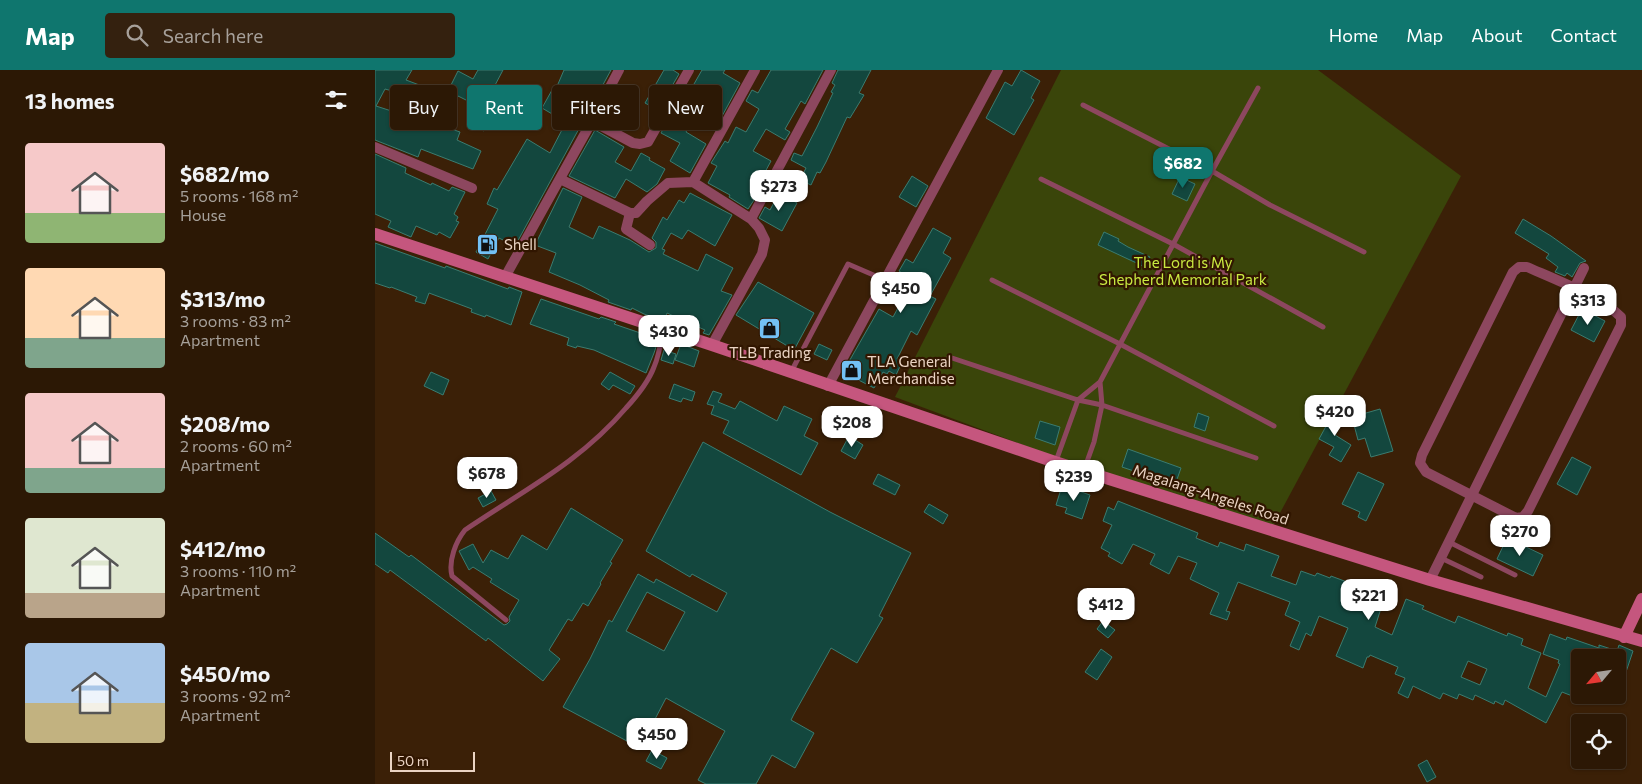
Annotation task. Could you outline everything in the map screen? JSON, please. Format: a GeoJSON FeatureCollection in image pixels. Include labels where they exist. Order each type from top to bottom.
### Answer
{"type":"FeatureCollection","features":[{"type":"Feature","properties":{"kind":"main road","name":"Magalang-Angeles Road"},"geometry":{"type":"LineString","coordinates":[[375,234],[712,345],[1055,462],[1430,580],[1642,641]]}},
{"type":"Feature","properties":{"kind":"main road"},"geometry":{"type":"LineString","coordinates":[[1624,637],[1642,599]]}},
{"type":"Feature","properties":{"kind":"street"},"geometry":{"type":"LineString","coordinates":[[611,85],[619,70]]}},
{"type":"Feature","properties":{"kind":"street"},"geometry":{"type":"LineString","coordinates":[[608,130],[633,143],[648,142],[689,70]]}},
{"type":"Feature","properties":{"kind":"street"},"geometry":{"type":"LineString","coordinates":[[693,182],[755,70]]}},
{"type":"Feature","properties":{"kind":"street"},"geometry":{"type":"LineString","coordinates":[[751,219],[831,70]]}},
{"type":"Feature","properties":{"kind":"street"},"geometry":{"type":"LineString","coordinates":[[828,386],[999,70]]}},
{"type":"Feature","properties":{"kind":"street"},"geometry":{"type":"LineString","coordinates":[[505,277],[588,130]]}},
{"type":"Feature","properties":{"kind":"street"},"geometry":{"type":"LineString","coordinates":[[375,147],[472,188]]}},
{"type":"Feature","properties":{"kind":"street"},"geometry":{"type":"LineString","coordinates":[[560,179],[630,213],[636,212],[668,183],[693,182],[751,219],[759,228],[765,240],[762,254],[712,345]]}},
{"type":"Feature","properties":{"kind":"street"},"geometry":{"type":"LineString","coordinates":[[630,213],[626,228],[650,245]]}},
{"type":"Feature","properties":{"kind":"street"},"geometry":{"type":"LineString","coordinates":[[1519,267],[1527,267],[1574,288],[1615,311],[1621,317],[1621,325],[1528,511],[1523,517],[1516,518],[1426,472],[1420,464],[1422,455],[1513,272],[1519,267]]}},
{"type":"Feature","properties":{"kind":"street"},"geometry":{"type":"LineString","coordinates":[[1430,580],[1584,268]]}},
{"type":"Feature","properties":{"kind":"lane"},"geometry":{"type":"LineString","coordinates":[[1055,462],[1077,400],[1100,382],[1258,88]]}},
{"type":"Feature","properties":{"kind":"lane"},"geometry":{"type":"LineString","coordinates":[[1083,105],[1212,171],[1270,205],[1364,252]]}},
{"type":"Feature","properties":{"kind":"lane"},"geometry":{"type":"LineString","coordinates":[[1041,179],[1173,244],[1323,327]]}},
{"type":"Feature","properties":{"kind":"lane"},"geometry":{"type":"LineString","coordinates":[[790,373],[848,264],[885,280]]}},
{"type":"Feature","properties":{"kind":"lane"},"geometry":{"type":"LineString","coordinates":[[992,280],[1120,344],[1274,426]]}},
{"type":"Feature","properties":{"kind":"lane"},"geometry":{"type":"LineString","coordinates":[[506,620],[452,576],[450,567],[460,536],[471,526],[517,498],[575,458],[610,427],[645,386],[650,377],[658,354],[663,330]]}},
{"type":"Feature","properties":{"kind":"lane"},"geometry":{"type":"LineString","coordinates":[[949,357],[1077,400],[1102,405],[1256,458]]}},
{"type":"Feature","properties":{"kind":"lane"},"geometry":{"type":"LineString","coordinates":[[1084,470],[1094,442],[1102,405],[1100,382]]}},
{"type":"Feature","properties":{"kind":"lane"},"geometry":{"type":"LineString","coordinates":[[1449,542],[1515,575]]}},
{"type":"Feature","properties":{"kind":"lane"},"geometry":{"type":"LineString","coordinates":[[1441,558],[1481,577]]}},
{"type":"Feature","properties":{"kind":"green space","name":"The Lord is My Shepherd Memorial Park"},"geometry":{"type":"Polygon","coordinates":[[[1061,70],[1318,70],[1461,176],[1273,526],[1090,470],[895,397],[1061,70]]]}},
{"type":"Feature","properties":{"kind":"building"},"geometry":{"type":"Polygon","coordinates":[[[375,70],[412,70],[406,80],[419,85],[390,85],[390,90],[385,89],[376,106],[390,111],[390,130],[454,130],[460,132],[457,140],[481,151],[473,169],[421,149],[418,157],[375,140],[375,70]]]}},
{"type":"Feature","properties":{"kind":"building"},"geometry":{"type":"Polygon","coordinates":[[[478,70],[503,70],[495,85],[467,85],[467,100],[458,96],[457,99],[457,85],[451,85],[458,71],[473,79],[478,70]]]}},
{"type":"Feature","properties":{"kind":"building"},"geometry":{"type":"Polygon","coordinates":[[[564,70],[611,70],[603,85],[558,85],[564,70]]]}},
{"type":"Feature","properties":{"kind":"building"},"geometry":{"type":"Polygon","coordinates":[[[664,70],[673,70],[679,74],[673,85],[655,85],[664,70]]]}},
{"type":"Feature","properties":{"kind":"building"},"geometry":{"type":"Polygon","coordinates":[[[702,70],[725,70],[723,73],[740,83],[722,116],[722,85],[693,85],[702,70]]]}},
{"type":"Feature","properties":{"kind":"building"},"geometry":{"type":"Polygon","coordinates":[[[771,70],[823,70],[805,104],[801,101],[785,129],[790,132],[785,140],[766,129],[753,151],[771,161],[751,198],[754,200],[748,209],[729,197],[730,195],[708,183],[717,166],[711,163],[725,141],[728,143],[736,127],[746,132],[759,109],[746,101],[752,90],[758,93],[771,70]]]}},
{"type":"Feature","properties":{"kind":"building"},"geometry":{"type":"Polygon","coordinates":[[[838,70],[871,70],[859,93],[864,95],[850,118],[847,117],[826,162],[820,173],[817,172],[811,185],[800,180],[806,168],[791,160],[794,153],[802,156],[833,93],[831,92],[835,85],[832,83],[838,70]]]}},
{"type":"Feature","properties":{"kind":"building"},"geometry":{"type":"Polygon","coordinates":[[[1021,70],[1040,81],[1031,98],[1034,100],[1014,135],[986,118],[1005,82],[1012,86],[1021,70]]]}},
{"type":"Feature","properties":{"kind":"building"},"geometry":{"type":"Polygon","coordinates":[[[552,90],[552,114],[542,108],[552,90]]]}},
{"type":"Feature","properties":{"kind":"building"},"geometry":{"type":"Polygon","coordinates":[[[649,96],[649,105],[645,103],[649,96]]]}},
{"type":"Feature","properties":{"kind":"building"},"geometry":{"type":"Polygon","coordinates":[[[562,130],[578,130],[515,246],[499,238],[488,259],[476,252],[498,209],[487,204],[494,188],[497,190],[527,139],[550,153],[562,130]]]}},
{"type":"Feature","properties":{"kind":"building"},"geometry":{"type":"Polygon","coordinates":[[[595,130],[624,147],[615,162],[631,171],[641,153],[665,169],[657,184],[647,192],[626,179],[615,198],[569,176],[595,130]]]}},
{"type":"Feature","properties":{"kind":"building"},"geometry":{"type":"Polygon","coordinates":[[[663,130],[687,130],[686,132],[706,144],[690,173],[670,161],[680,143],[661,133],[663,130]]]}},
{"type":"Feature","properties":{"kind":"building"},"geometry":{"type":"Polygon","coordinates":[[[375,154],[406,168],[405,173],[431,185],[432,183],[449,191],[452,187],[465,192],[454,214],[458,217],[456,221],[459,222],[450,238],[439,232],[437,235],[416,226],[411,237],[388,227],[391,221],[375,214],[375,154]]]}},
{"type":"Feature","properties":{"kind":"building"},"geometry":{"type":"Polygon","coordinates":[[[912,176],[928,186],[916,207],[899,197],[912,176]]]}},
{"type":"Feature","properties":{"kind":"building"},"geometry":{"type":"Polygon","coordinates":[[[1180,177],[1195,184],[1187,201],[1172,194],[1180,177]]]}},
{"type":"Feature","properties":{"kind":"building"},"geometry":{"type":"Polygon","coordinates":[[[563,188],[582,197],[569,227],[593,239],[599,226],[630,240],[649,252],[656,248],[656,242],[652,238],[663,217],[667,220],[679,200],[684,203],[690,193],[732,215],[715,246],[688,230],[682,239],[671,233],[662,249],[665,250],[663,254],[698,271],[706,254],[733,268],[721,291],[732,295],[709,335],[703,333],[705,330],[667,313],[664,321],[632,308],[631,310],[608,302],[609,300],[580,285],[549,272],[556,253],[535,245],[563,188]]]}},
{"type":"Feature","properties":{"kind":"building"},"geometry":{"type":"Polygon","coordinates":[[[779,193],[797,203],[782,231],[759,218],[765,207],[770,210],[779,193]]]}},
{"type":"Feature","properties":{"kind":"building"},"geometry":{"type":"Polygon","coordinates":[[[1523,219],[1586,261],[1580,263],[1572,277],[1567,273],[1565,276],[1555,272],[1558,267],[1546,258],[1549,254],[1515,233],[1523,219]]]}},
{"type":"Feature","properties":{"kind":"building"},"geometry":{"type":"Polygon","coordinates":[[[933,228],[951,238],[943,253],[951,258],[930,296],[936,299],[917,335],[911,331],[897,359],[902,362],[896,375],[889,371],[887,374],[883,372],[874,388],[843,372],[879,309],[893,317],[905,295],[893,288],[902,273],[899,271],[906,259],[913,263],[933,228]]]}},
{"type":"Feature","properties":{"kind":"building"},"geometry":{"type":"Polygon","coordinates":[[[1104,232],[1119,239],[1118,241],[1128,247],[1150,257],[1145,267],[1098,245],[1104,232]]]}},
{"type":"Feature","properties":{"kind":"building"},"geometry":{"type":"Polygon","coordinates":[[[375,243],[508,289],[509,287],[522,292],[511,325],[486,315],[485,317],[471,312],[472,309],[429,293],[425,304],[415,301],[417,297],[375,283],[375,243]]]}},
{"type":"Feature","properties":{"kind":"building"},"geometry":{"type":"Polygon","coordinates":[[[758,282],[814,313],[794,350],[736,315],[758,282]]]}},
{"type":"Feature","properties":{"kind":"building"},"geometry":{"type":"Polygon","coordinates":[[[541,299],[599,319],[601,317],[616,322],[614,324],[655,338],[652,346],[656,347],[646,373],[594,350],[567,345],[569,338],[530,324],[541,299]]]}},
{"type":"Feature","properties":{"kind":"building"},"geometry":{"type":"Polygon","coordinates":[[[1582,309],[1605,321],[1594,342],[1571,330],[1582,309]]]}},
{"type":"Feature","properties":{"kind":"building"},"geometry":{"type":"Polygon","coordinates":[[[681,344],[699,351],[694,367],[675,360],[681,344]]]}},
{"type":"Feature","properties":{"kind":"building"},"geometry":{"type":"Polygon","coordinates":[[[819,344],[832,350],[827,360],[814,354],[819,344]]]}},
{"type":"Feature","properties":{"kind":"building"},"geometry":{"type":"Polygon","coordinates":[[[664,350],[676,354],[673,364],[661,360],[664,350]]]}},
{"type":"Feature","properties":{"kind":"building"},"geometry":{"type":"Polygon","coordinates":[[[431,372],[449,380],[443,395],[424,386],[431,372]]]}},
{"type":"Feature","properties":{"kind":"building"},"geometry":{"type":"Polygon","coordinates":[[[610,372],[635,386],[630,394],[613,385],[609,390],[601,384],[610,372]]]}},
{"type":"Feature","properties":{"kind":"building"},"geometry":{"type":"Polygon","coordinates":[[[674,384],[695,392],[692,401],[683,398],[681,402],[669,398],[674,384]]]}},
{"type":"Feature","properties":{"kind":"building"},"geometry":{"type":"Polygon","coordinates":[[[713,391],[722,394],[718,402],[735,409],[740,401],[777,421],[784,406],[812,419],[804,436],[818,443],[801,475],[723,433],[729,421],[711,414],[714,406],[707,404],[713,391]]]}},
{"type":"Feature","properties":{"kind":"building"},"geometry":{"type":"Polygon","coordinates":[[[1380,409],[1393,451],[1371,457],[1365,438],[1358,440],[1352,417],[1380,409]]]}},
{"type":"Feature","properties":{"kind":"building"},"geometry":{"type":"Polygon","coordinates":[[[1335,410],[1346,416],[1335,435],[1351,445],[1341,462],[1329,455],[1334,447],[1319,439],[1335,410]]]}},
{"type":"Feature","properties":{"kind":"building"},"geometry":{"type":"Polygon","coordinates":[[[1198,413],[1209,417],[1205,431],[1194,427],[1198,413]]]}},
{"type":"Feature","properties":{"kind":"building"},"geometry":{"type":"Polygon","coordinates":[[[1040,421],[1060,427],[1055,445],[1035,438],[1040,421]]]}},
{"type":"Feature","properties":{"kind":"building"},"geometry":{"type":"Polygon","coordinates":[[[849,436],[863,445],[855,459],[841,451],[849,436]]]}},
{"type":"Feature","properties":{"kind":"building"},"geometry":{"type":"Polygon","coordinates":[[[703,442],[830,512],[911,553],[879,616],[883,618],[857,663],[831,648],[794,714],[791,720],[814,733],[795,768],[772,755],[756,784],[706,784],[698,780],[725,731],[666,698],[640,748],[563,707],[609,620],[612,622],[638,574],[654,583],[656,579],[717,612],[727,593],[692,574],[690,577],[646,551],[703,442]],[[647,592],[626,631],[664,651],[685,612],[647,592]]]}},
{"type":"Feature","properties":{"kind":"building"},"geometry":{"type":"Polygon","coordinates":[[[1128,449],[1181,468],[1175,485],[1122,467],[1128,449]]]}},
{"type":"Feature","properties":{"kind":"building"},"geometry":{"type":"Polygon","coordinates":[[[1572,457],[1591,467],[1577,495],[1557,484],[1572,457]]]}},
{"type":"Feature","properties":{"kind":"building"},"geometry":{"type":"Polygon","coordinates":[[[1358,472],[1384,484],[1366,521],[1358,517],[1360,512],[1342,504],[1358,472]]]}},
{"type":"Feature","properties":{"kind":"building"},"geometry":{"type":"Polygon","coordinates":[[[878,474],[900,485],[895,495],[873,484],[878,474]]]}},
{"type":"Feature","properties":{"kind":"building"},"geometry":{"type":"Polygon","coordinates":[[[1061,489],[1072,493],[1073,489],[1090,495],[1082,519],[1065,513],[1067,508],[1056,505],[1061,489]]]}},
{"type":"Feature","properties":{"kind":"building"},"geometry":{"type":"Polygon","coordinates":[[[491,491],[496,500],[483,507],[478,498],[491,491]]]}},
{"type":"Feature","properties":{"kind":"building"},"geometry":{"type":"Polygon","coordinates":[[[1118,501],[1198,533],[1196,538],[1218,547],[1220,542],[1244,551],[1246,544],[1279,556],[1271,576],[1296,585],[1301,571],[1315,576],[1317,573],[1330,578],[1331,576],[1369,588],[1366,596],[1383,602],[1375,627],[1392,635],[1406,599],[1424,606],[1422,609],[1455,623],[1458,616],[1507,636],[1508,633],[1523,639],[1521,645],[1541,653],[1528,688],[1546,697],[1560,664],[1558,663],[1559,660],[1543,654],[1550,634],[1566,640],[1567,637],[1599,648],[1599,645],[1611,649],[1571,649],[1571,696],[1562,692],[1546,723],[1505,700],[1503,705],[1495,701],[1494,704],[1475,695],[1473,700],[1459,694],[1457,699],[1443,693],[1440,699],[1413,686],[1408,698],[1398,693],[1405,678],[1395,674],[1398,667],[1370,655],[1367,657],[1363,668],[1336,656],[1348,628],[1319,616],[1311,636],[1306,633],[1299,650],[1290,646],[1300,622],[1285,615],[1290,602],[1238,582],[1226,611],[1230,612],[1227,620],[1210,614],[1219,593],[1190,579],[1197,563],[1178,556],[1169,574],[1150,564],[1155,554],[1133,544],[1122,564],[1108,556],[1110,553],[1101,548],[1112,525],[1103,521],[1108,507],[1114,510],[1118,501]],[[1468,661],[1461,677],[1480,685],[1487,669],[1468,661]]]}},
{"type":"Feature","properties":{"kind":"building"},"geometry":{"type":"Polygon","coordinates":[[[929,504],[948,515],[943,524],[924,512],[929,504]]]}},
{"type":"Feature","properties":{"kind":"building"},"geometry":{"type":"Polygon","coordinates":[[[571,508],[623,540],[588,606],[583,603],[572,621],[568,619],[549,650],[560,659],[543,681],[488,638],[486,641],[390,570],[388,573],[375,564],[375,533],[409,557],[411,555],[504,625],[510,621],[509,617],[519,600],[490,582],[492,579],[473,567],[469,570],[459,551],[473,544],[483,563],[491,550],[508,559],[522,535],[547,550],[571,508]]]}},
{"type":"Feature","properties":{"kind":"building"},"geometry":{"type":"Polygon","coordinates":[[[1507,538],[1543,555],[1533,576],[1497,559],[1507,538]]]}},
{"type":"Feature","properties":{"kind":"building"},"geometry":{"type":"Polygon","coordinates":[[[1103,621],[1115,630],[1108,638],[1097,629],[1103,621]]]}},
{"type":"Feature","properties":{"kind":"building"},"geometry":{"type":"Polygon","coordinates":[[[1619,645],[1633,651],[1626,672],[1626,649],[1618,649],[1619,645]]]}},
{"type":"Feature","properties":{"kind":"building"},"geometry":{"type":"Polygon","coordinates":[[[1101,649],[1112,657],[1097,680],[1085,672],[1101,649]]]}},
{"type":"Feature","properties":{"kind":"building"},"geometry":{"type":"Polygon","coordinates":[[[652,750],[667,758],[661,769],[646,761],[652,750]]]}},
{"type":"Feature","properties":{"kind":"building"},"geometry":{"type":"Polygon","coordinates":[[[1427,760],[1436,777],[1427,782],[1418,765],[1427,760]]]}},
{"type":"Feature","properties":{"kind":"place","name":"Shell"},"geometry":{"type":"Point","coordinates":[488,244]}},
{"type":"Feature","properties":{"kind":"place","name":"TLB Trading"},"geometry":{"type":"Point","coordinates":[770,329]}},
{"type":"Feature","properties":{"kind":"place","name":"TLA General Merchandise"},"geometry":{"type":"Point","coordinates":[851,370]}}]}
